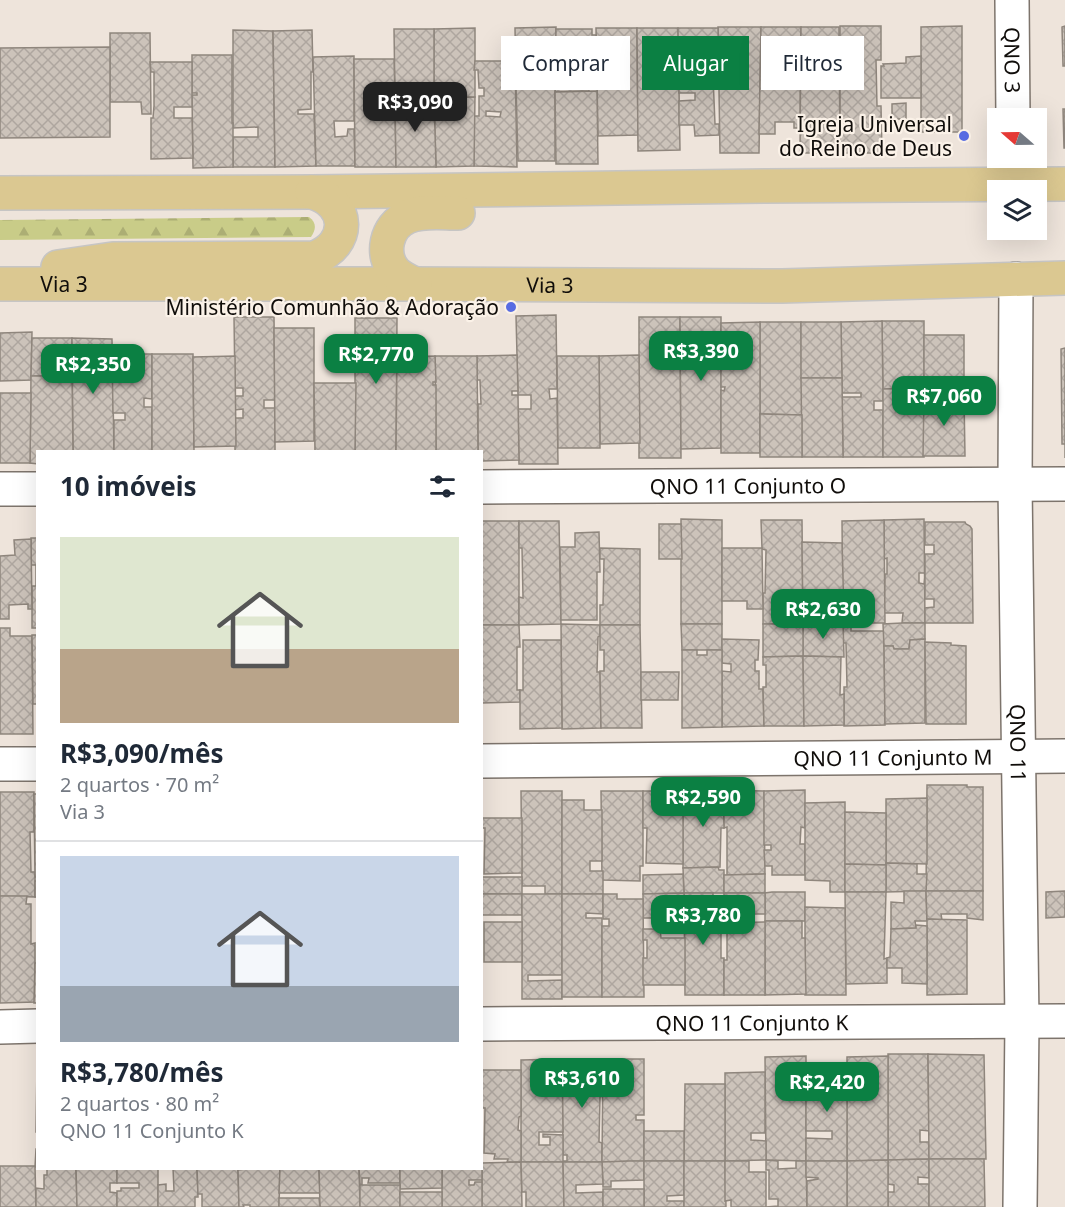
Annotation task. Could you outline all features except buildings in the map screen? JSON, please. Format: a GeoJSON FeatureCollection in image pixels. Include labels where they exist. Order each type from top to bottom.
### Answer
{"type":"FeatureCollection","features":[{"type":"Feature","properties":{"kind":"main road"},"geometry":{"type":"LineString","coordinates":[[0,193],[312,192],[803,185],[1013,171],[1065,184]]}},
{"type":"Feature","properties":{"kind":"main road"},"geometry":{"type":"LineString","coordinates":[[415,284],[403,279],[394,271],[388,260],[386,248],[395,225],[415,214],[652,210],[803,185]]}},
{"type":"Feature","properties":{"kind":"main road"},"geometry":{"type":"LineString","coordinates":[[0,275],[113,260],[314,258],[325,254],[334,246],[341,224],[339,212],[333,202],[323,195],[312,192]]}},
{"type":"Feature","properties":{"kind":"main road","name":"Via 3"},"geometry":{"type":"LineString","coordinates":[[0,284],[782,285],[1065,278]]}},
{"type":"Feature","properties":{"kind":"street","name":"QNO 3"},"geometry":{"type":"LineString","coordinates":[[1012,0],[1012,108]]}},
{"type":"Feature","properties":{"kind":"street","name":"QNO 11"},"geometry":{"type":"LineString","coordinates":[[1016,279],[1017,756],[1022,1022],[1020,1207]]}},
{"type":"Feature","properties":{"kind":"street","name":"QNO 11 Conjunto O"},"geometry":{"type":"LineString","coordinates":[[483,487],[1065,484]]}},
{"type":"Feature","properties":{"kind":"street"},"geometry":{"type":"LineString","coordinates":[[0,489],[36,489]]}},
{"type":"Feature","properties":{"kind":"street","name":"QNO 11 Conjunto M"},"geometry":{"type":"LineString","coordinates":[[483,760],[1065,756]]}},
{"type":"Feature","properties":{"kind":"street"},"geometry":{"type":"LineString","coordinates":[[0,764],[36,764]]}},
{"type":"Feature","properties":{"kind":"street","name":"QNO 11 Conjunto K"},"geometry":{"type":"LineString","coordinates":[[483,1024],[1065,1021]]}},
{"type":"Feature","properties":{"kind":"street"},"geometry":{"type":"LineString","coordinates":[[0,1027],[36,1026]]}},
{"type":"Feature","properties":{"kind":"green space"},"geometry":{"type":"Polygon","coordinates":[[[309,217],[315,226],[311,237],[0,240],[0,220],[309,217]]]}},
{"type":"Feature","properties":{"kind":"place","name":"Igreja Universal do Reino de Deus"},"geometry":{"type":"Point","coordinates":[964,136]}},
{"type":"Feature","properties":{"kind":"place","name":"Ministério Comunhão & Adoração"},"geometry":{"type":"Point","coordinates":[511,307]}}]}
